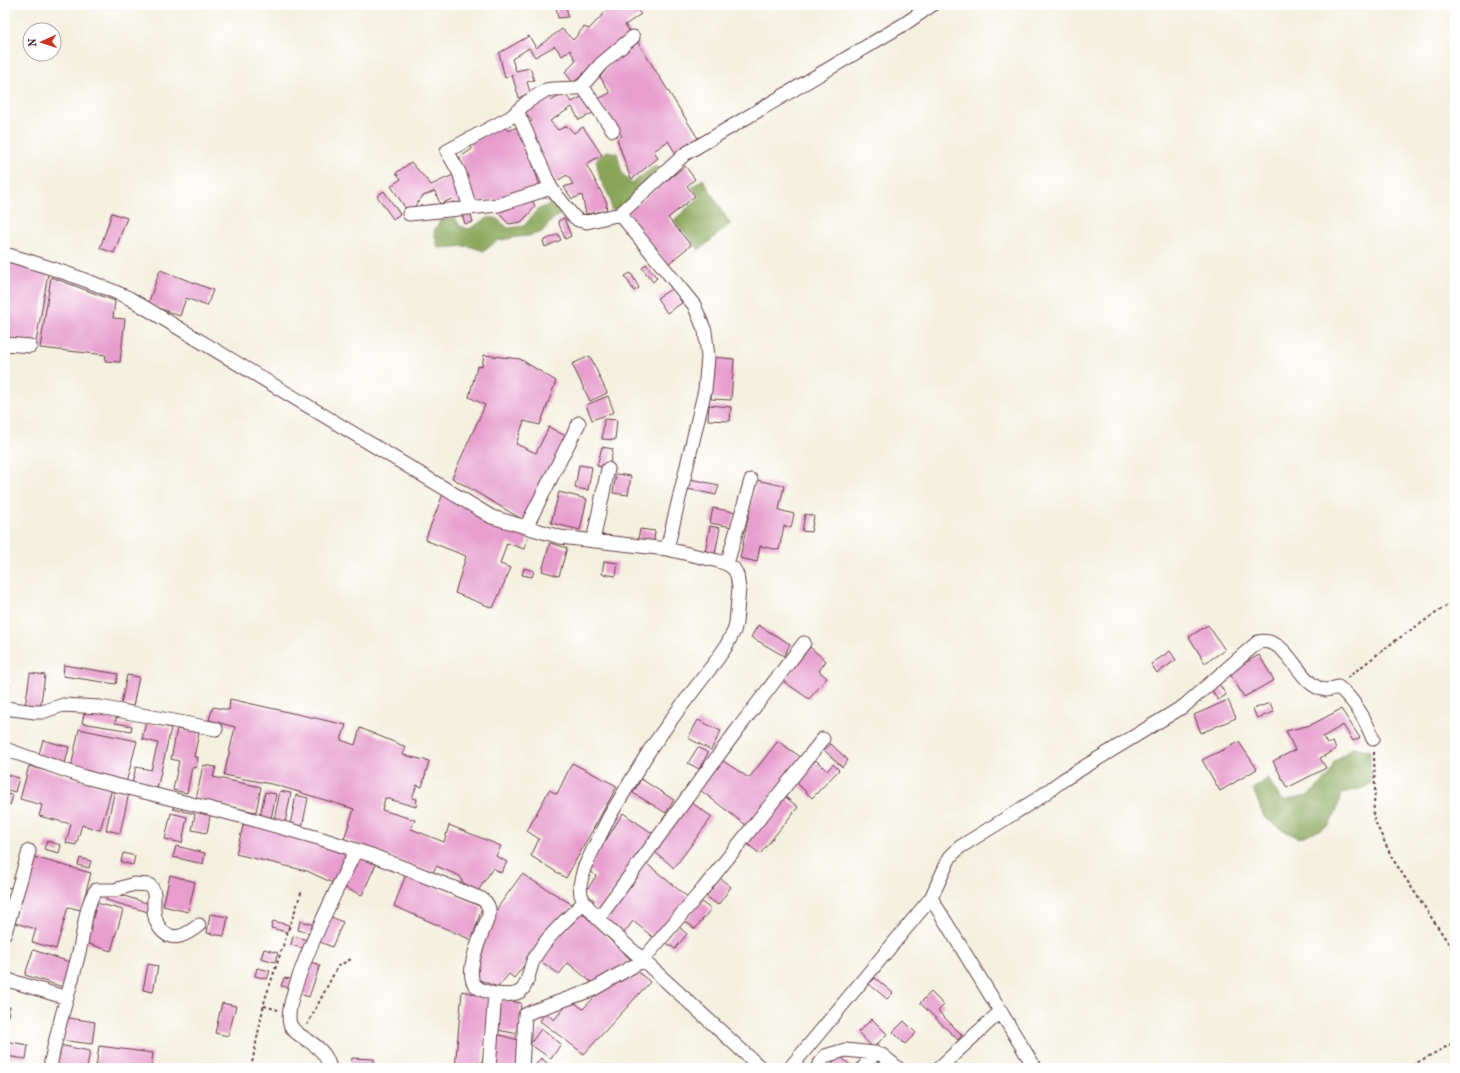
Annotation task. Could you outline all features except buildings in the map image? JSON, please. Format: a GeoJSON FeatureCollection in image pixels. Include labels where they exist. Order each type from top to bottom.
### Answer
{"type":"FeatureCollection","features":[{"type":"Feature","properties":{"kind":"street"},"geometry":{"type":"LineString","coordinates":[[517,111],[551,188],[569,212],[578,220],[587,222],[620,214],[686,154],[906,23],[932,5]]}},
{"type":"Feature","properties":{"kind":"street"},"geometry":{"type":"LineString","coordinates":[[470,208],[459,172],[447,151],[511,118],[527,102],[546,90],[577,88],[582,86],[601,64],[633,38]]}},
{"type":"Feature","properties":{"kind":"street"},"geometry":{"type":"LineString","coordinates":[[582,86],[613,130]]}},
{"type":"Feature","properties":{"kind":"street"},"geometry":{"type":"LineString","coordinates":[[409,214],[507,203],[551,188]]}},
{"type":"Feature","properties":{"kind":"street"},"geometry":{"type":"LineString","coordinates":[[620,214],[694,305],[705,331],[708,357],[705,390],[667,549]]}},
{"type":"Feature","properties":{"kind":"street"},"geometry":{"type":"LineString","coordinates":[[5,254],[56,269],[103,286],[129,298],[492,517],[560,537],[667,549],[727,564],[734,569],[738,575],[739,588],[734,631],[716,661],[649,751],[609,817],[584,868],[580,885],[581,895],[584,902],[598,919],[642,961],[761,1068]]}},
{"type":"Feature","properties":{"kind":"street"},"geometry":{"type":"LineString","coordinates":[[5,344],[30,346]]}},
{"type":"Feature","properties":{"kind":"street"},"geometry":{"type":"LineString","coordinates":[[526,527],[579,423]]}},
{"type":"Feature","properties":{"kind":"street"},"geometry":{"type":"LineString","coordinates":[[593,541],[608,469]]}},
{"type":"Feature","properties":{"kind":"street"},"geometry":{"type":"LineString","coordinates":[[727,564],[751,480]]}},
{"type":"Feature","properties":{"kind":"street"},"geometry":{"type":"LineString","coordinates":[[790,1068],[932,898],[950,857],[960,847],[1184,706],[1258,642],[1264,641],[1277,645],[1316,688],[1327,690],[1338,687],[1352,701],[1373,739]]}},
{"type":"Feature","properties":{"kind":"street"},"geometry":{"type":"LineString","coordinates":[[598,919],[737,730],[804,643]]}},
{"type":"Feature","properties":{"kind":"street"},"geometry":{"type":"LineString","coordinates":[[5,708],[42,712],[63,705],[100,707],[216,729]]}},
{"type":"Feature","properties":{"kind":"street"},"geometry":{"type":"LineString","coordinates":[[522,1068],[524,1019],[528,1013],[592,990],[642,961],[703,889],[823,739]]}},
{"type":"Feature","properties":{"kind":"street"},"geometry":{"type":"LineString","coordinates":[[5,750],[84,777],[244,817],[356,850],[482,899],[486,902],[490,910],[475,953],[470,974],[476,987],[495,994],[515,994],[521,991],[525,986],[529,969],[534,958],[543,945],[584,902]]}},
{"type":"Feature","properties":{"kind":"street"},"geometry":{"type":"LineString","coordinates":[[330,1068],[323,1052],[314,1043],[295,1030],[290,1024],[290,1018],[297,981],[309,949],[356,850]]}},
{"type":"Feature","properties":{"kind":"street"},"geometry":{"type":"LineString","coordinates":[[5,933],[29,851]]}},
{"type":"Feature","properties":{"kind":"street"},"geometry":{"type":"LineString","coordinates":[[50,1068],[53,1049],[80,951],[92,895],[96,890],[115,890],[134,884],[149,885],[154,892],[155,918],[165,934],[172,936],[185,935],[200,925]]}},
{"type":"Feature","properties":{"kind":"street"},"geometry":{"type":"LineString","coordinates":[[932,898],[1036,1068]]}},
{"type":"Feature","properties":{"kind":"street"},"geometry":{"type":"LineString","coordinates":[[5,979],[67,998]]}},
{"type":"Feature","properties":{"kind":"street"},"geometry":{"type":"LineString","coordinates":[[521,991],[528,1013]]}},
{"type":"Feature","properties":{"kind":"street"},"geometry":{"type":"LineString","coordinates":[[489,1068],[495,994]]}},
{"type":"Feature","properties":{"kind":"street"},"geometry":{"type":"LineString","coordinates":[[939,1068],[1001,1011]]}},
{"type":"Feature","properties":{"kind":"street"},"geometry":{"type":"LineString","coordinates":[[817,1068],[825,1056],[846,1050],[882,1055],[898,1068]]}},
{"type":"Feature","properties":{"kind":"street"},"geometry":{"type":"LineString","coordinates":[[863,1068],[875,1053]]}},
{"type":"Feature","properties":{"kind":"path"},"geometry":{"type":"LineString","coordinates":[[1338,687],[1392,643],[1455,600]]}},
{"type":"Feature","properties":{"kind":"path"},"geometry":{"type":"LineString","coordinates":[[1373,739],[1375,791],[1373,817],[1392,858],[1455,953]]}},
{"type":"Feature","properties":{"kind":"path"},"geometry":{"type":"LineString","coordinates":[[251,1068],[265,999],[302,890]]}},
{"type":"Feature","properties":{"kind":"path"},"geometry":{"type":"LineString","coordinates":[[302,1035],[338,966],[353,958]]}},
{"type":"Feature","properties":{"kind":"path"},"geometry":{"type":"LineString","coordinates":[[1407,1068],[1455,1042]]}},
{"type":"Feature","properties":{"kind":"green space"},"geometry":{"type":"Polygon","coordinates":[[[607,151],[617,153],[622,173],[632,183],[655,166],[662,171],[621,208],[611,210],[610,198],[600,179],[596,160],[607,151]]]}},
{"type":"Feature","properties":{"kind":"green space"},"geometry":{"type":"Polygon","coordinates":[[[703,179],[730,224],[699,250],[674,220],[700,197],[692,187],[703,179]]]}},
{"type":"Feature","properties":{"kind":"green space"},"geometry":{"type":"Polygon","coordinates":[[[552,203],[563,213],[553,219],[542,232],[529,236],[497,241],[484,251],[468,246],[438,248],[434,231],[440,220],[455,218],[460,226],[469,229],[488,218],[496,218],[508,228],[524,226],[537,210],[552,203]]]}},
{"type":"Feature","properties":{"kind":"green space"},"geometry":{"type":"Polygon","coordinates":[[[1353,747],[1370,751],[1371,783],[1365,787],[1341,794],[1337,810],[1329,826],[1299,838],[1279,828],[1264,817],[1253,789],[1268,778],[1282,801],[1308,796],[1329,776],[1334,762],[1353,747]]]}}]}
